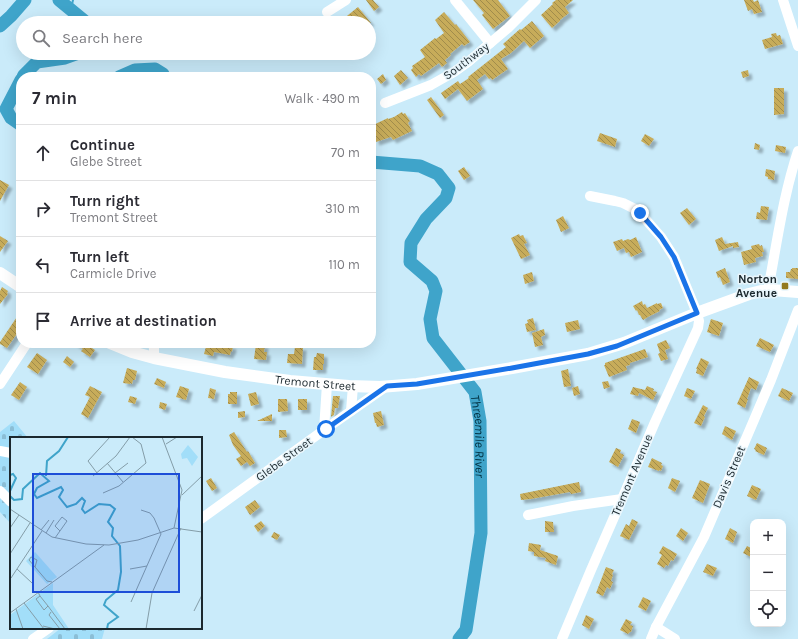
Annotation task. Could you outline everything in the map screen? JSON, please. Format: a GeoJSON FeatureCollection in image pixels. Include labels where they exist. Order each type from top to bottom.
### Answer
{"type":"FeatureCollection","features":[{"type":"Feature","properties":{"kind":"main road"},"geometry":{"type":"LineString","coordinates":[[0,273],[16,284]]}},
{"type":"Feature","properties":{"kind":"main road","name":"Tremont Street"},"geometry":{"type":"LineString","coordinates":[[127,348],[154,358],[225,372],[290,381],[353,386],[417,384],[572,358],[624,343],[697,313],[749,294],[768,290],[798,292]]}},
{"type":"Feature","properties":{"kind":"street"},"geometry":{"type":"LineString","coordinates":[[327,12],[346,0]]}},
{"type":"Feature","properties":{"kind":"street"},"geometry":{"type":"LineString","coordinates":[[455,0],[490,43]]}},
{"type":"Feature","properties":{"kind":"street","name":"Southway"},"geometry":{"type":"LineString","coordinates":[[385,103],[431,85],[468,62],[513,24],[536,0]]}},
{"type":"Feature","properties":{"kind":"street"},"geometry":{"type":"LineString","coordinates":[[783,0],[798,46]]}},
{"type":"Feature","properties":{"kind":"street"},"geometry":{"type":"LineString","coordinates":[[768,290],[785,200],[798,151]]}},
{"type":"Feature","properties":{"kind":"street"},"geometry":{"type":"LineString","coordinates":[[590,196],[623,203],[640,213],[661,237],[674,257],[697,313]]}},
{"type":"Feature","properties":{"kind":"street","name":"Davis Street"},"geometry":{"type":"LineString","coordinates":[[651,639],[656,626],[704,537],[771,380],[798,310]]}},
{"type":"Feature","properties":{"kind":"street","name":"Tremont Avenue"},"geometry":{"type":"LineString","coordinates":[[562,638],[655,422],[698,328],[699,321],[697,313]]}},
{"type":"Feature","properties":{"kind":"street"},"geometry":{"type":"LineString","coordinates":[[0,384],[24,348]]}},
{"type":"Feature","properties":{"kind":"street"},"geometry":{"type":"LineString","coordinates":[[154,348],[154,358]]}},
{"type":"Feature","properties":{"kind":"street"},"geometry":{"type":"LineString","coordinates":[[324,430],[327,384]]}},
{"type":"Feature","properties":{"kind":"street"},"geometry":{"type":"LineString","coordinates":[[351,412],[353,386]]}},
{"type":"Feature","properties":{"kind":"street","name":"Glebe Street"},"geometry":{"type":"LineString","coordinates":[[202,518],[387,386]]}},
{"type":"Feature","properties":{"kind":"street"},"geometry":{"type":"LineString","coordinates":[[0,451],[10,453]]}},
{"type":"Feature","properties":{"kind":"street"},"geometry":{"type":"LineString","coordinates":[[0,491],[10,502]]}},
{"type":"Feature","properties":{"kind":"street"},"geometry":{"type":"LineString","coordinates":[[528,515],[573,506],[622,499]]}},
{"type":"Feature","properties":{"kind":"street"},"geometry":{"type":"LineString","coordinates":[[656,626],[675,639]]}},
{"type":"Feature","properties":{"kind":"street"},"geometry":{"type":"LineString","coordinates":[[33,639],[48,629]]}},
{"type":"Feature","properties":{"kind":"green space"},"geometry":{"type":"Polygon","coordinates":[[[14,421],[27,437],[10,437],[10,523],[0,512],[0,432],[14,421]]]}},
{"type":"Feature","properties":{"kind":"green space"},"geometry":{"type":"Polygon","coordinates":[[[60,629],[105,629],[102,639],[47,639],[60,629]]]}},
{"type":"Feature","properties":{"kind":"building"},"geometry":{"type":"Polygon","coordinates":[[[366,0],[373,0],[379,7],[374,11],[366,0]]]}},
{"type":"Feature","properties":{"kind":"building"},"geometry":{"type":"Polygon","coordinates":[[[473,0],[498,0],[510,16],[493,29],[482,15],[484,13],[473,0]]]}},
{"type":"Feature","properties":{"kind":"building"},"geometry":{"type":"Polygon","coordinates":[[[556,0],[573,0],[565,7],[569,13],[552,28],[541,15],[556,0]]]}},
{"type":"Feature","properties":{"kind":"building"},"geometry":{"type":"Polygon","coordinates":[[[744,0],[753,0],[754,2],[758,0],[762,12],[754,14],[752,9],[748,11],[744,0]]]}},
{"type":"Feature","properties":{"kind":"building"},"geometry":{"type":"Polygon","coordinates":[[[358,7],[365,16],[347,16],[358,7]]]}},
{"type":"Feature","properties":{"kind":"building"},"geometry":{"type":"Polygon","coordinates":[[[444,12],[455,25],[456,24],[470,42],[464,46],[462,44],[450,54],[451,55],[445,60],[447,63],[442,67],[439,63],[421,76],[419,74],[416,77],[411,70],[413,68],[412,66],[425,57],[420,50],[444,33],[435,20],[444,12]]]}},
{"type":"Feature","properties":{"kind":"building"},"geometry":{"type":"Polygon","coordinates":[[[532,21],[544,36],[530,48],[524,41],[511,53],[501,59],[508,69],[492,80],[485,74],[477,80],[483,89],[467,101],[458,89],[445,99],[441,93],[458,81],[460,84],[469,78],[468,77],[506,47],[503,44],[532,21]]]}},
{"type":"Feature","properties":{"kind":"building"},"geometry":{"type":"Polygon","coordinates":[[[776,33],[777,36],[780,35],[783,44],[765,49],[762,40],[772,37],[771,34],[776,33]]]}},
{"type":"Feature","properties":{"kind":"building"},"geometry":{"type":"Polygon","coordinates":[[[401,70],[408,78],[400,85],[394,76],[401,70]]]}},
{"type":"Feature","properties":{"kind":"building"},"geometry":{"type":"Polygon","coordinates":[[[748,70],[749,76],[743,78],[741,72],[748,70]]]}},
{"type":"Feature","properties":{"kind":"building"},"geometry":{"type":"Polygon","coordinates":[[[383,74],[386,80],[381,84],[377,79],[383,74]]]}},
{"type":"Feature","properties":{"kind":"building"},"geometry":{"type":"Polygon","coordinates":[[[774,88],[784,88],[784,114],[774,115],[774,88]]]}},
{"type":"Feature","properties":{"kind":"building"},"geometry":{"type":"Polygon","coordinates":[[[431,97],[444,115],[440,118],[427,100],[431,97]]]}},
{"type":"Feature","properties":{"kind":"building"},"geometry":{"type":"Polygon","coordinates":[[[402,112],[403,114],[405,113],[410,121],[408,123],[412,131],[393,140],[391,137],[376,142],[376,124],[394,117],[402,112]]]}},
{"type":"Feature","properties":{"kind":"building"},"geometry":{"type":"Polygon","coordinates":[[[600,133],[617,139],[615,147],[597,141],[600,133]]]}},
{"type":"Feature","properties":{"kind":"building"},"geometry":{"type":"Polygon","coordinates":[[[645,134],[654,139],[649,146],[641,141],[645,134]]]}},
{"type":"Feature","properties":{"kind":"building"},"geometry":{"type":"Polygon","coordinates":[[[755,143],[760,145],[759,150],[754,149],[755,143]]]}},
{"type":"Feature","properties":{"kind":"building"},"geometry":{"type":"Polygon","coordinates":[[[776,145],[786,147],[785,153],[775,151],[776,145]]]}},
{"type":"Feature","properties":{"kind":"building"},"geometry":{"type":"Polygon","coordinates":[[[464,167],[470,176],[464,180],[458,171],[464,167]]]}},
{"type":"Feature","properties":{"kind":"building"},"geometry":{"type":"Polygon","coordinates":[[[766,169],[775,171],[774,180],[768,179],[768,177],[765,176],[766,169]]]}},
{"type":"Feature","properties":{"kind":"building"},"geometry":{"type":"Polygon","coordinates":[[[0,180],[9,185],[0,201],[0,180]]]}},
{"type":"Feature","properties":{"kind":"building"},"geometry":{"type":"Polygon","coordinates":[[[761,206],[769,207],[767,220],[756,219],[757,212],[760,213],[761,206]]]}},
{"type":"Feature","properties":{"kind":"building"},"geometry":{"type":"Polygon","coordinates":[[[687,208],[696,219],[689,225],[680,213],[687,208]]]}},
{"type":"Feature","properties":{"kind":"building"},"geometry":{"type":"Polygon","coordinates":[[[563,216],[569,228],[561,232],[556,220],[563,216]]]}},
{"type":"Feature","properties":{"kind":"building"},"geometry":{"type":"Polygon","coordinates":[[[519,234],[520,236],[523,235],[527,243],[524,244],[530,255],[521,259],[511,238],[519,234]]]}},
{"type":"Feature","properties":{"kind":"building"},"geometry":{"type":"Polygon","coordinates":[[[0,236],[8,241],[0,252],[0,236]]]}},
{"type":"Feature","properties":{"kind":"building"},"geometry":{"type":"Polygon","coordinates":[[[636,237],[642,252],[631,257],[629,252],[626,253],[624,248],[617,251],[613,242],[622,239],[623,241],[628,239],[630,240],[636,237]]]}},
{"type":"Feature","properties":{"kind":"building"},"geometry":{"type":"Polygon","coordinates":[[[722,237],[725,244],[738,242],[739,247],[733,248],[733,246],[719,251],[715,240],[722,237]]]}},
{"type":"Feature","properties":{"kind":"building"},"geometry":{"type":"Polygon","coordinates":[[[759,244],[760,246],[762,245],[764,252],[762,252],[763,256],[755,258],[756,262],[744,265],[741,252],[752,249],[751,246],[759,244]]]}},
{"type":"Feature","properties":{"kind":"building"},"geometry":{"type":"Polygon","coordinates":[[[725,268],[730,282],[723,285],[716,272],[725,268]]]}},
{"type":"Feature","properties":{"kind":"building"},"geometry":{"type":"Polygon","coordinates":[[[792,268],[798,268],[798,279],[786,278],[786,272],[790,272],[792,268]]]}},
{"type":"Feature","properties":{"kind":"building"},"geometry":{"type":"Polygon","coordinates":[[[532,272],[534,281],[525,284],[523,275],[532,272]]]}},
{"type":"Feature","properties":{"kind":"building"},"geometry":{"type":"Polygon","coordinates":[[[2,287],[8,291],[8,294],[0,304],[0,291],[2,287]]]}},
{"type":"Feature","properties":{"kind":"building"},"geometry":{"type":"Polygon","coordinates":[[[642,301],[643,305],[645,304],[647,308],[657,303],[661,303],[663,308],[643,320],[633,306],[642,301]]]}},
{"type":"Feature","properties":{"kind":"building"},"geometry":{"type":"Polygon","coordinates":[[[16,318],[16,335],[7,348],[0,344],[16,318]]]}},
{"type":"Feature","properties":{"kind":"building"},"geometry":{"type":"Polygon","coordinates":[[[533,318],[536,330],[527,332],[525,324],[528,323],[527,320],[533,318]]]}},
{"type":"Feature","properties":{"kind":"building"},"geometry":{"type":"Polygon","coordinates":[[[711,319],[723,323],[719,336],[707,332],[711,319]]]}},
{"type":"Feature","properties":{"kind":"building"},"geometry":{"type":"Polygon","coordinates":[[[578,320],[580,329],[567,332],[565,323],[578,320]]]}},
{"type":"Feature","properties":{"kind":"building"},"geometry":{"type":"Polygon","coordinates":[[[544,329],[545,335],[541,337],[543,345],[535,347],[532,333],[544,329]]]}},
{"type":"Feature","properties":{"kind":"building"},"geometry":{"type":"Polygon","coordinates":[[[760,338],[774,345],[770,352],[756,346],[760,338]]]}},
{"type":"Feature","properties":{"kind":"building"},"geometry":{"type":"Polygon","coordinates":[[[666,340],[670,348],[665,350],[668,359],[661,361],[658,354],[660,353],[657,344],[666,340]]]}},
{"type":"Feature","properties":{"kind":"building"},"geometry":{"type":"Polygon","coordinates":[[[82,348],[92,348],[95,350],[90,357],[81,351],[83,349],[82,348]]]}},
{"type":"Feature","properties":{"kind":"building"},"geometry":{"type":"Polygon","coordinates":[[[206,348],[233,348],[230,355],[214,352],[213,356],[204,354],[206,348]]]}},
{"type":"Feature","properties":{"kind":"building"},"geometry":{"type":"Polygon","coordinates":[[[255,348],[265,348],[264,352],[267,352],[266,360],[254,359],[255,348]]]}},
{"type":"Feature","properties":{"kind":"building"},"geometry":{"type":"Polygon","coordinates":[[[295,348],[303,348],[302,364],[287,363],[288,354],[294,354],[295,348]]]}},
{"type":"Feature","properties":{"kind":"building"},"geometry":{"type":"Polygon","coordinates":[[[645,349],[648,357],[630,363],[630,365],[626,366],[627,370],[609,377],[604,365],[605,363],[645,349]]]}},
{"type":"Feature","properties":{"kind":"building"},"geometry":{"type":"Polygon","coordinates":[[[37,353],[47,360],[38,374],[27,367],[37,353]]]}},
{"type":"Feature","properties":{"kind":"building"},"geometry":{"type":"Polygon","coordinates":[[[317,353],[324,354],[323,370],[313,370],[314,357],[316,357],[317,353]]]}},
{"type":"Feature","properties":{"kind":"building"},"geometry":{"type":"Polygon","coordinates":[[[67,356],[74,362],[70,367],[63,362],[67,356]]]}},
{"type":"Feature","properties":{"kind":"building"},"geometry":{"type":"Polygon","coordinates":[[[701,358],[709,362],[703,376],[696,373],[696,369],[701,358]]]}},
{"type":"Feature","properties":{"kind":"building"},"geometry":{"type":"Polygon","coordinates":[[[127,368],[137,371],[135,380],[133,380],[132,384],[123,383],[127,368]]]}},
{"type":"Feature","properties":{"kind":"building"},"geometry":{"type":"Polygon","coordinates":[[[568,369],[571,386],[564,387],[561,371],[568,369]]]}},
{"type":"Feature","properties":{"kind":"building"},"geometry":{"type":"Polygon","coordinates":[[[749,377],[759,382],[756,390],[751,388],[745,408],[737,404],[749,377]]]}},
{"type":"Feature","properties":{"kind":"building"},"geometry":{"type":"Polygon","coordinates":[[[157,378],[166,382],[164,388],[154,384],[157,378]]]}},
{"type":"Feature","properties":{"kind":"building"},"geometry":{"type":"Polygon","coordinates":[[[608,381],[610,387],[604,389],[602,382],[608,381]]]}},
{"type":"Feature","properties":{"kind":"building"},"geometry":{"type":"Polygon","coordinates":[[[20,382],[27,387],[19,400],[11,395],[20,382]]]}},
{"type":"Feature","properties":{"kind":"building"},"geometry":{"type":"Polygon","coordinates":[[[90,386],[102,392],[88,418],[81,414],[90,397],[85,395],[90,386]]]}},
{"type":"Feature","properties":{"kind":"building"},"geometry":{"type":"Polygon","coordinates":[[[180,386],[189,389],[186,400],[176,397],[180,386]]]}},
{"type":"Feature","properties":{"kind":"building"},"geometry":{"type":"Polygon","coordinates":[[[578,386],[580,394],[574,396],[572,388],[578,386]]]}},
{"type":"Feature","properties":{"kind":"building"},"geometry":{"type":"Polygon","coordinates":[[[647,386],[654,389],[653,391],[657,392],[653,400],[639,393],[638,396],[630,394],[633,387],[645,390],[647,386]]]}},
{"type":"Feature","properties":{"kind":"building"},"geometry":{"type":"Polygon","coordinates":[[[210,388],[216,390],[214,399],[208,398],[210,388]]]}},
{"type":"Feature","properties":{"kind":"building"},"geometry":{"type":"Polygon","coordinates":[[[687,388],[695,391],[691,399],[684,396],[687,388]]]}},
{"type":"Feature","properties":{"kind":"building"},"geometry":{"type":"Polygon","coordinates":[[[782,388],[793,393],[789,401],[778,396],[782,388]]]}},
{"type":"Feature","properties":{"kind":"building"},"geometry":{"type":"Polygon","coordinates":[[[230,392],[237,392],[237,404],[228,404],[228,394],[230,394],[230,392]]]}},
{"type":"Feature","properties":{"kind":"building"},"geometry":{"type":"Polygon","coordinates":[[[256,392],[259,404],[251,406],[248,394],[256,392]]]}},
{"type":"Feature","properties":{"kind":"building"},"geometry":{"type":"Polygon","coordinates":[[[130,396],[137,398],[135,404],[128,402],[130,396]]]}},
{"type":"Feature","properties":{"kind":"building"},"geometry":{"type":"Polygon","coordinates":[[[333,396],[340,396],[338,408],[335,408],[334,415],[331,417],[333,396]]]}},
{"type":"Feature","properties":{"kind":"building"},"geometry":{"type":"Polygon","coordinates":[[[278,399],[287,399],[288,411],[278,412],[278,399]]]}},
{"type":"Feature","properties":{"kind":"building"},"geometry":{"type":"Polygon","coordinates":[[[298,399],[307,399],[307,410],[298,410],[298,399]]]}},
{"type":"Feature","properties":{"kind":"building"},"geometry":{"type":"Polygon","coordinates":[[[160,402],[167,404],[165,410],[159,408],[160,402]]]}},
{"type":"Feature","properties":{"kind":"building"},"geometry":{"type":"Polygon","coordinates":[[[703,405],[708,408],[701,426],[694,423],[703,405]]]}},
{"type":"Feature","properties":{"kind":"building"},"geometry":{"type":"Polygon","coordinates":[[[245,411],[245,417],[238,418],[238,412],[245,411]]]}},
{"type":"Feature","properties":{"kind":"building"},"geometry":{"type":"Polygon","coordinates":[[[381,411],[384,425],[377,427],[373,413],[381,411]]]}},
{"type":"Feature","properties":{"kind":"building"},"geometry":{"type":"Polygon","coordinates":[[[272,414],[272,421],[257,421],[272,414]]]}},
{"type":"Feature","properties":{"kind":"building"},"geometry":{"type":"Polygon","coordinates":[[[632,419],[640,422],[636,433],[628,429],[632,419]]]}},
{"type":"Feature","properties":{"kind":"building"},"geometry":{"type":"Polygon","coordinates":[[[725,426],[736,431],[732,440],[722,434],[725,426]]]}},
{"type":"Feature","properties":{"kind":"building"},"geometry":{"type":"Polygon","coordinates":[[[279,430],[286,430],[287,437],[279,438],[279,430]]]}},
{"type":"Feature","properties":{"kind":"building"},"geometry":{"type":"Polygon","coordinates":[[[234,432],[255,463],[250,466],[247,462],[241,466],[236,459],[241,456],[233,445],[229,435],[234,432]]]}},
{"type":"Feature","properties":{"kind":"building"},"geometry":{"type":"Polygon","coordinates":[[[757,443],[767,448],[764,455],[755,451],[756,450],[754,449],[757,443]]]}},
{"type":"Feature","properties":{"kind":"building"},"geometry":{"type":"Polygon","coordinates":[[[616,448],[621,450],[620,453],[624,455],[618,467],[609,462],[616,448]]]}},
{"type":"Feature","properties":{"kind":"building"},"geometry":{"type":"Polygon","coordinates":[[[652,458],[662,463],[661,465],[663,466],[661,471],[648,467],[652,458]]]}},
{"type":"Feature","properties":{"kind":"building"},"geometry":{"type":"Polygon","coordinates":[[[211,478],[217,488],[212,491],[206,481],[211,478]]]}},
{"type":"Feature","properties":{"kind":"building"},"geometry":{"type":"Polygon","coordinates":[[[672,478],[680,481],[675,492],[668,488],[672,478]]]}},
{"type":"Feature","properties":{"kind":"building"},"geometry":{"type":"Polygon","coordinates":[[[700,480],[710,484],[703,503],[692,498],[700,480]]]}},
{"type":"Feature","properties":{"kind":"building"},"geometry":{"type":"Polygon","coordinates":[[[579,482],[581,492],[571,494],[570,492],[521,500],[520,494],[579,482]]]}},
{"type":"Feature","properties":{"kind":"building"},"geometry":{"type":"Polygon","coordinates":[[[752,485],[761,489],[756,500],[747,496],[752,485]]]}},
{"type":"Feature","properties":{"kind":"building"},"geometry":{"type":"Polygon","coordinates":[[[255,500],[260,507],[250,515],[245,507],[255,500]]]}},
{"type":"Feature","properties":{"kind":"building"},"geometry":{"type":"Polygon","coordinates":[[[632,519],[638,522],[629,540],[620,536],[626,524],[629,526],[632,519]]]}},
{"type":"Feature","properties":{"kind":"building"},"geometry":{"type":"Polygon","coordinates":[[[261,521],[265,526],[258,532],[254,526],[261,521]]]}},
{"type":"Feature","properties":{"kind":"building"},"geometry":{"type":"Polygon","coordinates":[[[545,521],[553,522],[554,532],[545,532],[545,521]]]}},
{"type":"Feature","properties":{"kind":"building"},"geometry":{"type":"Polygon","coordinates":[[[681,528],[688,533],[683,541],[676,536],[681,528]]]}},
{"type":"Feature","properties":{"kind":"building"},"geometry":{"type":"Polygon","coordinates":[[[730,528],[737,532],[733,543],[725,539],[730,528]]]}},
{"type":"Feature","properties":{"kind":"building"},"geometry":{"type":"Polygon","coordinates":[[[274,532],[280,535],[277,540],[271,537],[274,532]]]}},
{"type":"Feature","properties":{"kind":"building"},"geometry":{"type":"Polygon","coordinates":[[[529,543],[541,545],[540,550],[558,556],[556,565],[545,561],[546,558],[534,556],[534,552],[528,551],[529,543]]]}},
{"type":"Feature","properties":{"kind":"building"},"geometry":{"type":"Polygon","coordinates":[[[663,546],[677,554],[673,561],[671,560],[668,566],[666,565],[664,568],[657,564],[662,555],[659,553],[663,546]]]}},
{"type":"Feature","properties":{"kind":"building"},"geometry":{"type":"Polygon","coordinates":[[[747,546],[750,548],[750,556],[743,553],[747,546]]]}},
{"type":"Feature","properties":{"kind":"building"},"geometry":{"type":"Polygon","coordinates":[[[707,564],[717,568],[713,576],[703,572],[707,564]]]}},
{"type":"Feature","properties":{"kind":"building"},"geometry":{"type":"Polygon","coordinates":[[[606,567],[614,570],[611,581],[613,582],[610,589],[607,587],[603,596],[596,593],[606,567]]]}},
{"type":"Feature","properties":{"kind":"building"},"geometry":{"type":"Polygon","coordinates":[[[643,597],[651,601],[646,611],[638,607],[643,597]]]}},
{"type":"Feature","properties":{"kind":"building"},"geometry":{"type":"Polygon","coordinates":[[[586,615],[594,619],[589,629],[582,625],[586,615]]]}},
{"type":"Feature","properties":{"kind":"building"},"geometry":{"type":"Polygon","coordinates":[[[626,619],[632,622],[630,625],[633,626],[631,632],[628,634],[620,630],[626,619]]]}},
{"type":"Feature","properties":{"kind":"waterway","name":"Threemile River"},"geometry":{"type":"LineString","coordinates":[[0,26],[25,0]]}},
{"type":"Feature","properties":{"kind":"waterway","name":"Threemile River"},"geometry":{"type":"LineString","coordinates":[[59,0],[78,16]]}},
{"type":"Feature","properties":{"kind":"waterway"},"geometry":{"type":"LineString","coordinates":[[71,9],[73,0]]}},
{"type":"Feature","properties":{"kind":"waterway","name":"Threemile River"},"geometry":{"type":"LineString","coordinates":[[27,72],[37,62],[51,60]]}},
{"type":"Feature","properties":{"kind":"waterway","name":"Threemile River"},"geometry":{"type":"LineString","coordinates":[[130,72],[135,70],[155,69],[160,72]]}},
{"type":"Feature","properties":{"kind":"waterway","name":"Threemile River"},"geometry":{"type":"LineString","coordinates":[[16,90],[6,109],[11,118],[16,122]]}},
{"type":"Feature","properties":{"kind":"waterway","name":"Threemile River"},"geometry":{"type":"LineString","coordinates":[[376,162],[420,166],[438,174],[449,188],[446,198],[426,219],[411,243],[410,262],[432,281],[436,291],[430,319],[433,338],[475,392],[480,421],[481,533],[466,630],[459,639]]}},
{"type":"Feature","properties":{"kind":"place","name":"Norton Avenue"},"geometry":{"type":"Point","coordinates":[785,286]}},
{"type":"Feature","properties":{"kind":"route"},"geometry":{"type":"LineString","coordinates":[[326,429],[387,386],[417,384],[572,358],[617,346],[697,313],[668,246],[640,213]]}}]}
